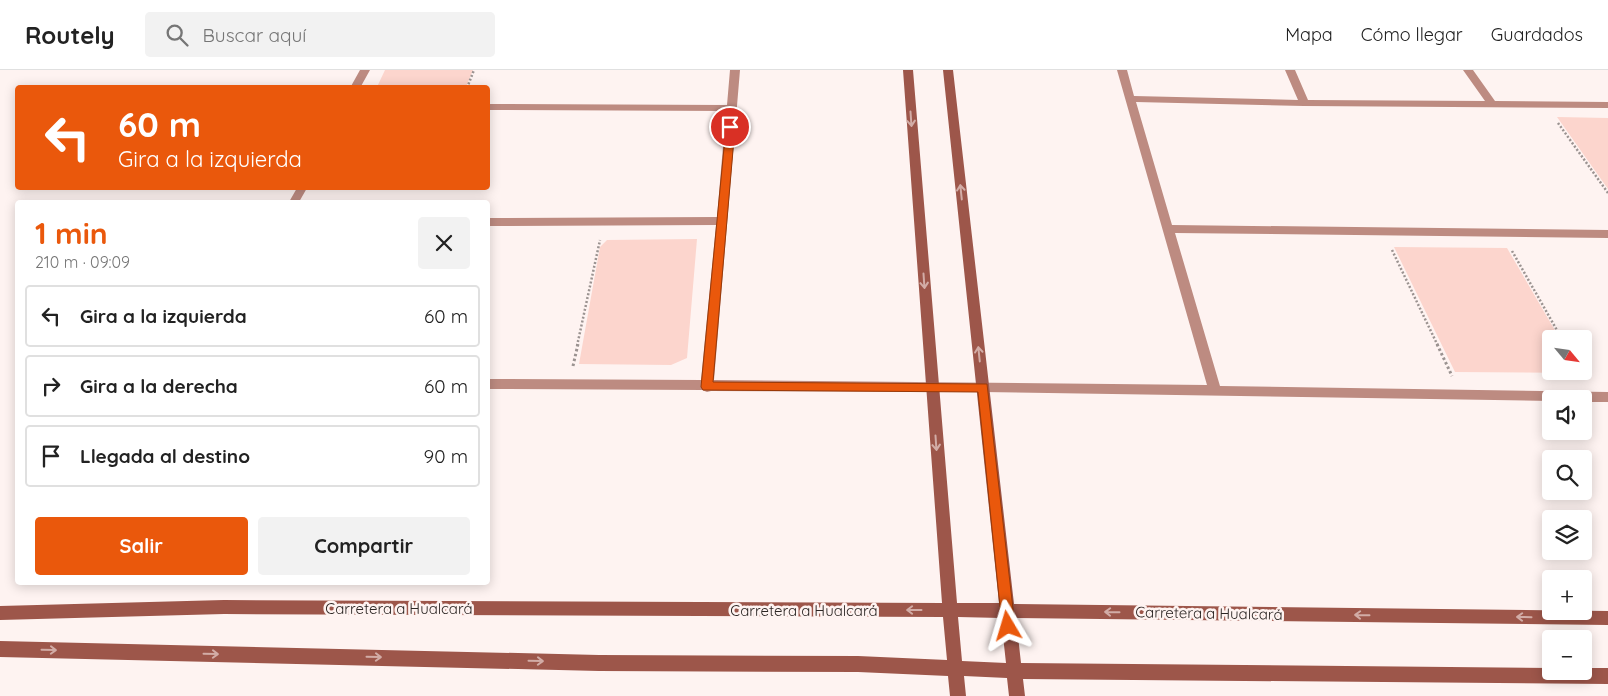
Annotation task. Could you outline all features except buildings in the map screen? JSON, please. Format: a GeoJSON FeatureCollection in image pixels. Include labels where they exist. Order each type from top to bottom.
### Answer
{"type":"FeatureCollection","features":[{"type":"Feature","properties":{"kind":"street"},"geometry":{"type":"LineString","coordinates":[[357,85],[365,70]]}},
{"type":"Feature","properties":{"kind":"street"},"geometry":{"type":"LineString","coordinates":[[707,387],[735,70]]}},
{"type":"Feature","properties":{"kind":"street"},"geometry":{"type":"LineString","coordinates":[[908,70],[958,696]]}},
{"type":"Feature","properties":{"kind":"street"},"geometry":{"type":"LineString","coordinates":[[948,70],[1006,611],[1017,696]]}},
{"type":"Feature","properties":{"kind":"street"},"geometry":{"type":"LineString","coordinates":[[1122,70],[1215,392]]}},
{"type":"Feature","properties":{"kind":"street"},"geometry":{"type":"LineString","coordinates":[[1290,70],[1304,103]]}},
{"type":"Feature","properties":{"kind":"street"},"geometry":{"type":"LineString","coordinates":[[1468,70],[1490,103]]}},
{"type":"Feature","properties":{"kind":"street"},"geometry":{"type":"LineString","coordinates":[[1130,99],[1304,103],[1608,105]]}},
{"type":"Feature","properties":{"kind":"street"},"geometry":{"type":"LineString","coordinates":[[490,107],[732,108]]}},
{"type":"Feature","properties":{"kind":"street"},"geometry":{"type":"LineString","coordinates":[[490,222],[722,221]]}},
{"type":"Feature","properties":{"kind":"street"},"geometry":{"type":"LineString","coordinates":[[1169,229],[1608,234]]}},
{"type":"Feature","properties":{"kind":"street"},"geometry":{"type":"LineString","coordinates":[[490,384],[707,387],[983,387],[1608,397]]}},
{"type":"Feature","properties":{"kind":"street","name":"Carretera a Hualcará"},"geometry":{"type":"LineString","coordinates":[[0,613],[224,607],[950,610],[1608,618]]}},
{"type":"Feature","properties":{"kind":"street"},"geometry":{"type":"LineString","coordinates":[[0,649],[599,662],[858,664],[1014,671],[1608,676]]}},
{"type":"Feature","properties":{"kind":"path"},"geometry":{"type":"LineString","coordinates":[[468,85],[474,70]]}},
{"type":"Feature","properties":{"kind":"path"},"geometry":{"type":"LineString","coordinates":[[1545,104],[1608,193]]}},
{"type":"Feature","properties":{"kind":"path"},"geometry":{"type":"LineString","coordinates":[[569,385],[603,222]]}},
{"type":"Feature","properties":{"kind":"path"},"geometry":{"type":"LineString","coordinates":[[1384,232],[1461,395]]}},
{"type":"Feature","properties":{"kind":"path"},"geometry":{"type":"LineString","coordinates":[[1502,233],[1557,330]]}},
{"type":"Feature","properties":{"kind":"shaded area"},"geometry":{"type":"Polygon","coordinates":[[[385,70],[473,70],[467,85],[378,85],[385,70]]]}},
{"type":"Feature","properties":{"kind":"shaded area"},"geometry":{"type":"Polygon","coordinates":[[[1557,117],[1608,118],[1608,189],[1557,117]]]}},
{"type":"Feature","properties":{"kind":"shaded area"},"geometry":{"type":"Polygon","coordinates":[[[697,239],[687,358],[671,365],[579,364],[600,247],[607,240],[697,239]]]}},
{"type":"Feature","properties":{"kind":"shaded area"},"geometry":{"type":"Polygon","coordinates":[[[1394,247],[1507,248],[1555,330],[1542,330],[1542,373],[1455,372],[1394,247]]]}},
{"type":"Feature","properties":{"kind":"route"},"geometry":{"type":"LineString","coordinates":[[730,127],[707,387],[983,387],[1008,626]]}}]}
